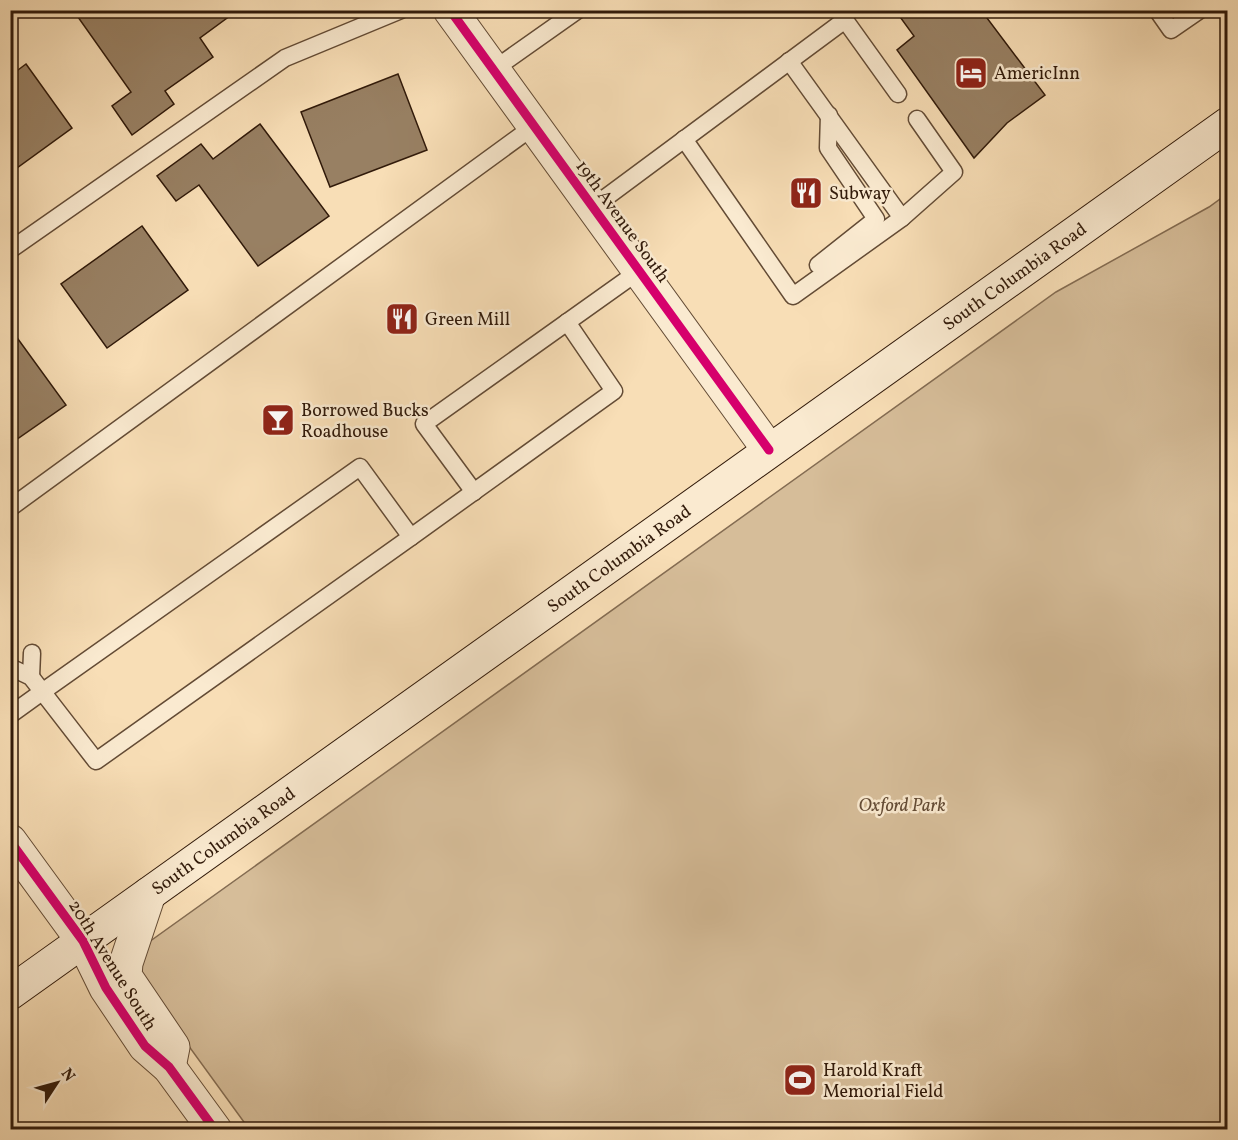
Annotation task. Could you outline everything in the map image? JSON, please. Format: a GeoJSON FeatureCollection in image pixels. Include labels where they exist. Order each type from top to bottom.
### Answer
{"type":"FeatureCollection","features":[{"type":"Feature","properties":{"kind":"main road","name":"19th Avenue South"},"geometry":{"type":"LineString","coordinates":[[450,10],[769,450]]}},
{"type":"Feature","properties":{"kind":"main road","name":"South Columbia Road"},"geometry":{"type":"LineString","coordinates":[[10,993],[1227,124]]}},
{"type":"Feature","properties":{"kind":"main road","name":"20th Avenue South"},"geometry":{"type":"LineString","coordinates":[[10,841],[83,941],[106,988],[145,1046],[169,1067],[215,1130]]}},
{"type":"Feature","properties":{"kind":"main road","name":"20th Avenue South"},"geometry":{"type":"LineString","coordinates":[[148,894],[126,963],[125,976],[173,1047],[169,1067]]}},
{"type":"Feature","properties":{"kind":"lane"},"geometry":{"type":"LineString","coordinates":[[10,250],[285,58],[402,10]]}},
{"type":"Feature","properties":{"kind":"lane"},"geometry":{"type":"LineString","coordinates":[[493,70],[578,10]]}},
{"type":"Feature","properties":{"kind":"lane"},"geometry":{"type":"LineString","coordinates":[[1157,10],[1171,30],[1200,10]]}},
{"type":"Feature","properties":{"kind":"lane"},"geometry":{"type":"LineString","coordinates":[[592,207],[845,20],[898,94]]}},
{"type":"Feature","properties":{"kind":"lane"},"geometry":{"type":"LineString","coordinates":[[789,62],[830,115],[902,218]]}},
{"type":"Feature","properties":{"kind":"lane"},"geometry":{"type":"LineString","coordinates":[[809,285],[815,268],[876,219],[828,148],[830,115]]}},
{"type":"Feature","properties":{"kind":"lane"},"geometry":{"type":"LineString","coordinates":[[684,139],[793,296],[902,218],[954,172],[917,119]]}},
{"type":"Feature","properties":{"kind":"lane"},"geometry":{"type":"LineString","coordinates":[[10,508],[534,126]]}},
{"type":"Feature","properties":{"kind":"lane"},"geometry":{"type":"LineString","coordinates":[[474,492],[423,424],[639,271]]}},
{"type":"Feature","properties":{"kind":"lane"},"geometry":{"type":"LineString","coordinates":[[10,667],[31,677],[96,761],[615,391],[567,322]]}},
{"type":"Feature","properties":{"kind":"lane"},"geometry":{"type":"LineString","coordinates":[[10,715],[360,467],[411,537]]}},
{"type":"Feature","properties":{"kind":"lane"},"geometry":{"type":"LineString","coordinates":[[31,677],[33,653]]}},
{"type":"Feature","properties":{"kind":"green space","name":"Oxford Park"},"geometry":{"type":"Polygon","coordinates":[[[1227,194],[1227,1129],[249,1129],[143,983],[141,958],[149,942],[1056,292],[1209,207],[1227,194]]]}},
{"type":"Feature","properties":{"kind":"building"},"geometry":{"type":"Polygon","coordinates":[[[73,10],[238,10],[200,38],[213,57],[165,91],[174,104],[132,135],[112,106],[131,92],[73,10]]]}},
{"type":"Feature","properties":{"kind":"building","name":"AmericInn"},"geometry":{"type":"Polygon","coordinates":[[[895,10],[981,10],[1045,95],[1007,123],[974,158],[897,50],[914,36],[895,10]]]}},
{"type":"Feature","properties":{"kind":"building"},"geometry":{"type":"Polygon","coordinates":[[[26,64],[72,128],[10,173],[10,76],[26,64]]]}},
{"type":"Feature","properties":{"kind":"building"},"geometry":{"type":"Polygon","coordinates":[[[398,74],[427,150],[330,187],[301,112],[398,74]]]}},
{"type":"Feature","properties":{"kind":"building"},"geometry":{"type":"Polygon","coordinates":[[[260,124],[329,216],[258,266],[199,185],[176,201],[157,176],[201,144],[213,159],[260,124]]]}},
{"type":"Feature","properties":{"kind":"building"},"geometry":{"type":"Polygon","coordinates":[[[142,226],[188,290],[107,348],[61,284],[142,226]]]}},
{"type":"Feature","properties":{"kind":"building"},"geometry":{"type":"Polygon","coordinates":[[[10,328],[66,405],[10,444],[10,328]]]}},
{"type":"Feature","properties":{"kind":"cycle path"},"geometry":{"type":"LineString","coordinates":[[450,10],[769,450]]}},
{"type":"Feature","properties":{"kind":"cycle path"},"geometry":{"type":"LineString","coordinates":[[10,841],[83,941],[106,988],[145,1046],[169,1067],[215,1130]]}},
{"type":"Feature","properties":{"kind":"place","name":"AmericInn"},"geometry":{"type":"Point","coordinates":[971,73]}},
{"type":"Feature","properties":{"kind":"place","name":"Subway"},"geometry":{"type":"Point","coordinates":[806,193]}},
{"type":"Feature","properties":{"kind":"place","name":"Green Mill"},"geometry":{"type":"Point","coordinates":[402,319]}},
{"type":"Feature","properties":{"kind":"place","name":"Borrowed Bucks Roadhouse"},"geometry":{"type":"Point","coordinates":[278,420]}},
{"type":"Feature","properties":{"kind":"place","name":"Harold Kraft Memorial Field"},"geometry":{"type":"Point","coordinates":[800,1080]}}]}
